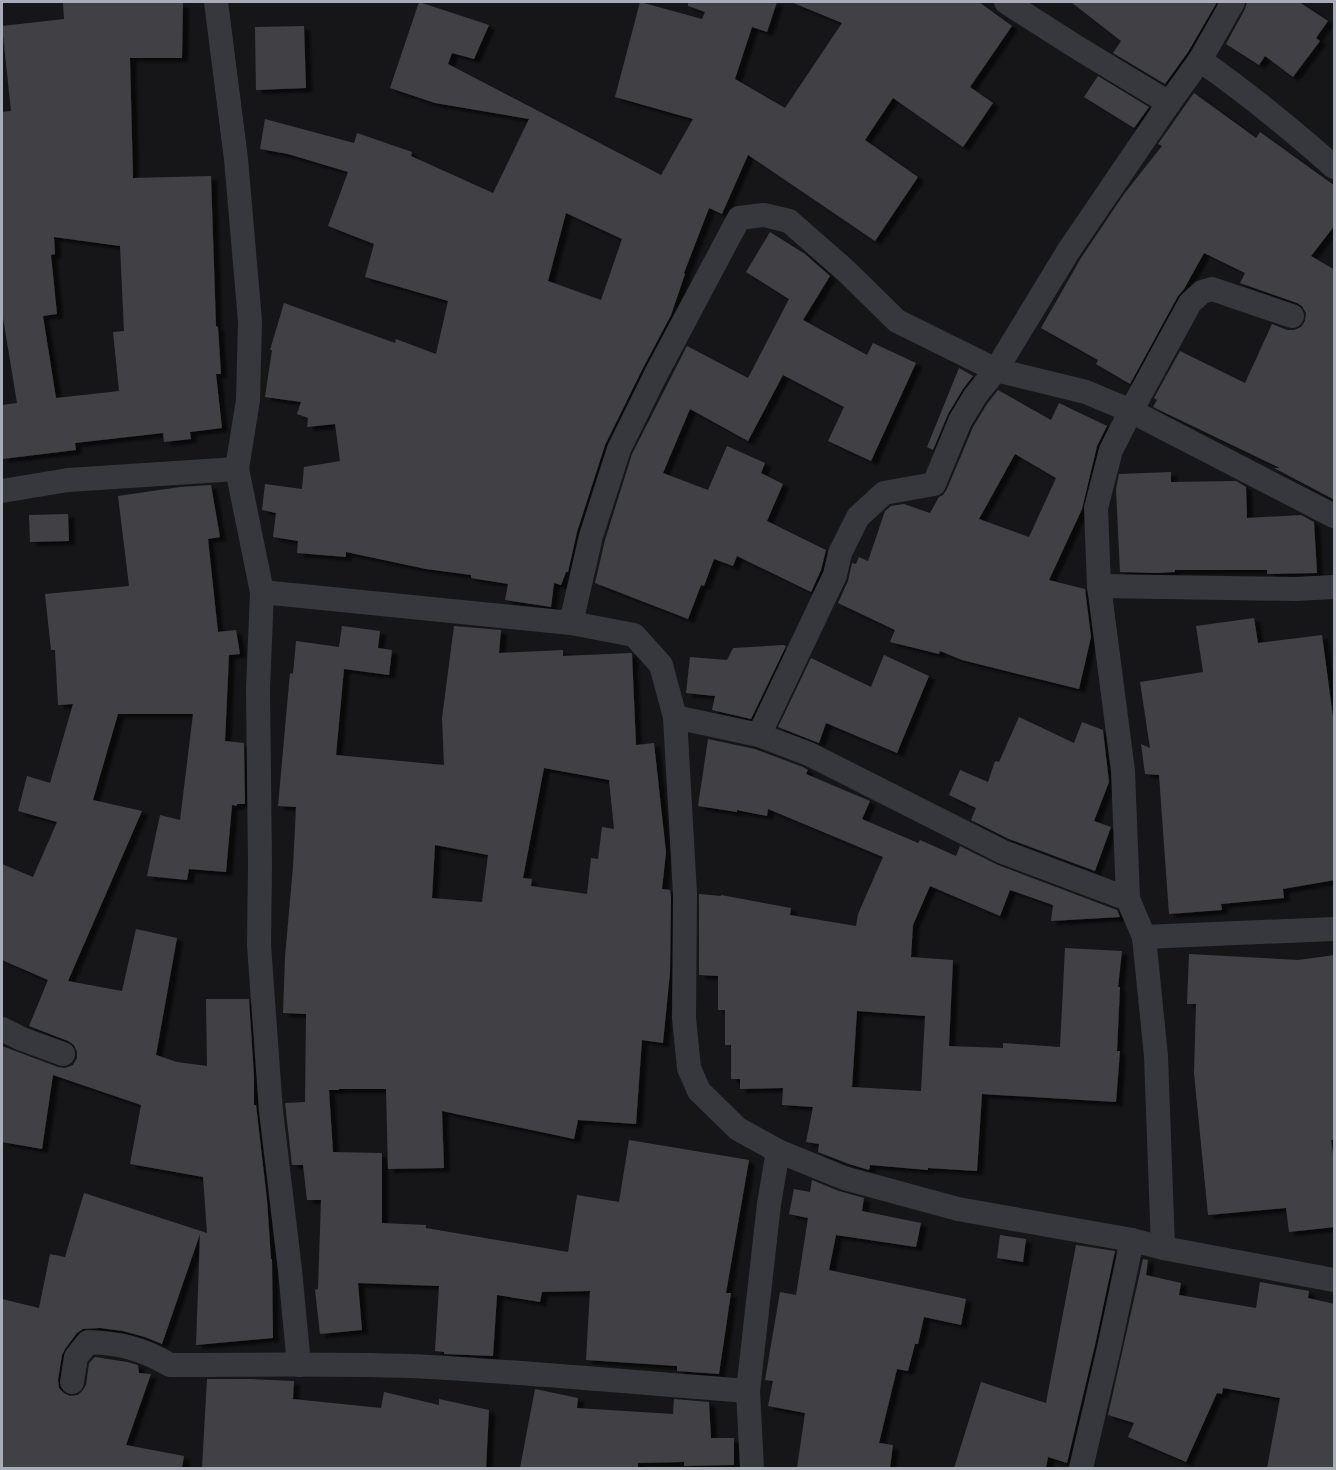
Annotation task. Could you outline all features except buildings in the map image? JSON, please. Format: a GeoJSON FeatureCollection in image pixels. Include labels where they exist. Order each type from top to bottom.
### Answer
{"type":"FeatureCollection","features":[{"type":"Feature","properties":{"kind":"street"},"geometry":{"type":"LineString","coordinates":[[216,2],[236,159],[250,321],[248,400],[237,469],[262,592],[258,689],[259,945],[272,1111],[299,1365]]}},
{"type":"Feature","properties":{"kind":"street"},"geometry":{"type":"LineString","coordinates":[[1006,2],[1169,103]]}},
{"type":"Feature","properties":{"kind":"street"},"geometry":{"type":"LineString","coordinates":[[759,735],[835,575],[840,553],[858,517],[884,493],[934,484],[960,421],[975,396],[996,370],[1070,250],[1200,60],[1233,2]]}},
{"type":"Feature","properties":{"kind":"street"},"geometry":{"type":"LineString","coordinates":[[1200,60],[1241,89],[1335,167]]}},
{"type":"Feature","properties":{"kind":"street"},"geometry":{"type":"LineString","coordinates":[[571,623],[591,536],[619,449],[739,218],[764,215],[789,221],[845,270],[897,321],[996,370],[1086,392],[1131,411],[1335,516]]}},
{"type":"Feature","properties":{"kind":"street"},"geometry":{"type":"LineString","coordinates":[[1163,1248],[1156,1056],[1144,937],[1128,899],[1123,771],[1099,586],[1096,508],[1111,450],[1190,303],[1202,292],[1212,289],[1292,316]]}},
{"type":"Feature","properties":{"kind":"street"},"geometry":{"type":"LineString","coordinates":[[2,491],[68,480],[237,469]]}},
{"type":"Feature","properties":{"kind":"street"},"geometry":{"type":"LineString","coordinates":[[1099,586],[1295,589],[1335,587]]}},
{"type":"Feature","properties":{"kind":"street"},"geometry":{"type":"LineString","coordinates":[[262,592],[571,623],[634,635],[662,665],[675,717],[685,894],[684,1018],[689,1068],[699,1091],[738,1129],[778,1151],[844,1178],[958,1209],[1132,1240],[1335,1281]]}},
{"type":"Feature","properties":{"kind":"street"},"geometry":{"type":"LineString","coordinates":[[675,717],[759,735],[808,754],[1003,852],[1128,899]]}},
{"type":"Feature","properties":{"kind":"street"},"geometry":{"type":"LineString","coordinates":[[1144,937],[1335,929]]}},
{"type":"Feature","properties":{"kind":"street"},"geometry":{"type":"LineString","coordinates":[[2,1029],[63,1054]]}},
{"type":"Feature","properties":{"kind":"street"},"geometry":{"type":"LineString","coordinates":[[752,1468],[748,1391],[769,1204],[778,1151]]}},
{"type":"Feature","properties":{"kind":"street"},"geometry":{"type":"LineString","coordinates":[[1080,1468],[1132,1240]]}},
{"type":"Feature","properties":{"kind":"street"},"geometry":{"type":"LineString","coordinates":[[72,1382],[76,1357],[88,1342],[111,1342],[130,1347],[171,1365],[439,1368],[748,1391]]}}]}
